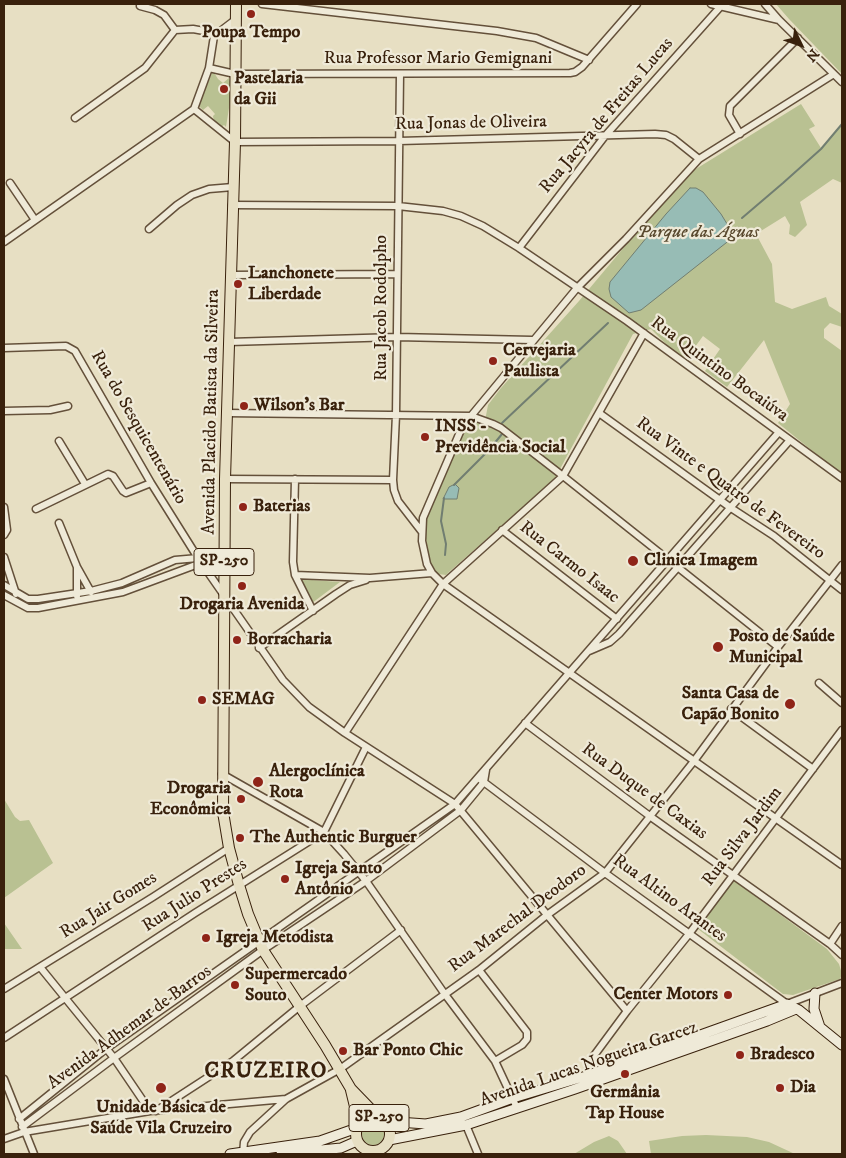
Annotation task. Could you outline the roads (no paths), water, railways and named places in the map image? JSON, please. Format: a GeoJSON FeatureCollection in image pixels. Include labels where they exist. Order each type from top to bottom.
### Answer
{"type":"FeatureCollection","features":[{"type":"Feature","properties":{"kind":"main road","name":"Avenida Placido Batista da Silveira"},"geometry":{"type":"LineString","coordinates":[[236,4],[235,142],[226,412],[223,812],[229,848],[239,885],[261,946],[351,1089],[381,1119]]}},
{"type":"Feature","properties":{"kind":"main road","name":"Avenida Placido Batista da Silveira"},"geometry":{"type":"LineString","coordinates":[[351,1089],[358,1126]]}},
{"type":"Feature","properties":{"kind":"main road","name":"SP-250"},"geometry":{"type":"LineString","coordinates":[[368,1117],[381,1119],[389,1129],[389,1140],[377,1152],[358,1146],[355,1135],[358,1126],[368,1117]]}},
{"type":"Feature","properties":{"kind":"street"},"geometry":{"type":"LineString","coordinates":[[262,4],[498,30],[536,38],[589,60]]}},
{"type":"Feature","properties":{"kind":"street","name":"Rua Professor Mario Gemignani"},"geometry":{"type":"LineString","coordinates":[[210,68],[235,74],[570,73],[579,70],[589,60],[637,4]]}},
{"type":"Feature","properties":{"kind":"street"},"geometry":{"type":"LineString","coordinates":[[711,4],[779,20]]}},
{"type":"Feature","properties":{"kind":"street"},"geometry":{"type":"LineString","coordinates":[[765,4],[842,82]]}},
{"type":"Feature","properties":{"kind":"street"},"geometry":{"type":"LineString","coordinates":[[140,6],[155,10],[164,15],[175,30]]}},
{"type":"Feature","properties":{"kind":"street","name":"Rua Jacyra de Freitas Lucas"},"geometry":{"type":"LineString","coordinates":[[519,248],[605,136],[721,6]]}},
{"type":"Feature","properties":{"kind":"street"},"geometry":{"type":"LineString","coordinates":[[4,242],[194,109],[210,68],[214,36],[235,20]]}},
{"type":"Feature","properties":{"kind":"street"},"geometry":{"type":"LineString","coordinates":[[74,118],[145,68],[175,30],[192,29],[204,31],[214,36]]}},
{"type":"Feature","properties":{"kind":"street"},"geometry":{"type":"LineString","coordinates":[[740,134],[729,114],[730,106],[798,38]]}},
{"type":"Feature","properties":{"kind":"street","name":"Rua Jacob Rodolpho"},"geometry":{"type":"LineString","coordinates":[[400,74],[396,415],[393,480],[398,501],[422,532]]}},
{"type":"Feature","properties":{"kind":"street"},"geometry":{"type":"LineString","coordinates":[[834,74],[699,160],[626,239],[577,288],[532,340],[464,425],[423,518],[422,541],[427,564],[432,573],[443,584],[842,865]]}},
{"type":"Feature","properties":{"kind":"street"},"geometry":{"type":"LineString","coordinates":[[194,109],[235,142]]}},
{"type":"Feature","properties":{"kind":"street","name":"Rua Jonas de Oliveira"},"geometry":{"type":"LineString","coordinates":[[235,142],[399,141],[666,135],[683,145],[699,160]]}},
{"type":"Feature","properties":{"kind":"street"},"geometry":{"type":"LineString","coordinates":[[10,182],[35,220]]}},
{"type":"Feature","properties":{"kind":"street"},"geometry":{"type":"LineString","coordinates":[[149,229],[177,204],[192,195],[209,189],[233,187]]}},
{"type":"Feature","properties":{"kind":"street","name":"Rua Quintino Bocaiúva"},"geometry":{"type":"LineString","coordinates":[[232,205],[398,206],[443,211],[461,216],[483,226],[519,248],[644,333],[842,478]]}},
{"type":"Feature","properties":{"kind":"street"},"geometry":{"type":"LineString","coordinates":[[231,275],[397,274]]}},
{"type":"Feature","properties":{"kind":"street"},"geometry":{"type":"LineString","coordinates":[[345,733],[443,584],[563,476],[644,333]]}},
{"type":"Feature","properties":{"kind":"street"},"geometry":{"type":"LineString","coordinates":[[229,342],[397,337],[532,340]]}},
{"type":"Feature","properties":{"kind":"street","name":"Rua do Sesquicentenário"},"geometry":{"type":"LineString","coordinates":[[4,348],[66,346],[76,351],[151,483],[199,561],[283,680],[309,707],[345,733],[455,804],[627,1011]]}},
{"type":"Feature","properties":{"kind":"street"},"geometry":{"type":"LineString","coordinates":[[4,411],[50,410],[68,406]]}},
{"type":"Feature","properties":{"kind":"street"},"geometry":{"type":"LineString","coordinates":[[226,412],[471,416],[501,428],[778,647]]}},
{"type":"Feature","properties":{"kind":"street","name":"Rua Vinte e Quatro de Fevereiro"},"geometry":{"type":"LineString","coordinates":[[599,413],[731,508],[774,536],[842,590]]}},
{"type":"Feature","properties":{"kind":"street"},"geometry":{"type":"LineString","coordinates":[[481,780],[486,769],[525,723],[779,432]]}},
{"type":"Feature","properties":{"kind":"street"},"geometry":{"type":"LineString","coordinates":[[588,651],[606,645],[620,634],[790,440]]}},
{"type":"Feature","properties":{"kind":"street"},"geometry":{"type":"LineString","coordinates":[[59,441],[85,484]]}},
{"type":"Feature","properties":{"kind":"street"},"geometry":{"type":"LineString","coordinates":[[36,509],[108,474],[112,476],[126,493],[151,483]]}},
{"type":"Feature","properties":{"kind":"street"},"geometry":{"type":"LineString","coordinates":[[225,479],[393,480]]}},
{"type":"Feature","properties":{"kind":"street"},"geometry":{"type":"LineString","coordinates":[[295,479],[293,562],[295,575],[313,610]]}},
{"type":"Feature","properties":{"kind":"street"},"geometry":{"type":"LineString","coordinates":[[4,507],[6,530],[4,534]]}},
{"type":"Feature","properties":{"kind":"street"},"geometry":{"type":"LineString","coordinates":[[59,523],[77,567],[90,590],[92,599]]}},
{"type":"Feature","properties":{"kind":"street","name":"Rua Carmo Isaac"},"geometry":{"type":"LineString","coordinates":[[502,530],[617,619]]}},
{"type":"Feature","properties":{"kind":"street"},"geometry":{"type":"LineString","coordinates":[[4,557],[18,603]]}},
{"type":"Feature","properties":{"kind":"street"},"geometry":{"type":"LineString","coordinates":[[4,585],[28,599],[38,600],[122,583],[175,560],[199,561]]}},
{"type":"Feature","properties":{"kind":"street"},"geometry":{"type":"LineString","coordinates":[[4,595],[28,608],[77,602],[123,592],[199,561]]}},
{"type":"Feature","properties":{"kind":"street","name":"Rua Marechal Deodoro"},"geometry":{"type":"LineString","coordinates":[[242,1153],[244,1142],[250,1132],[286,1100],[340,1069],[444,993],[479,970],[547,915],[606,873],[694,761],[731,709],[842,564]]}},
{"type":"Feature","properties":{"kind":"street"},"geometry":{"type":"LineString","coordinates":[[77,567],[77,602]]}},
{"type":"Feature","properties":{"kind":"street"},"geometry":{"type":"LineString","coordinates":[[295,575],[370,578],[432,573]]}},
{"type":"Feature","properties":{"kind":"street"},"geometry":{"type":"LineString","coordinates":[[259,648],[350,585],[370,578]]}},
{"type":"Feature","properties":{"kind":"street"},"geometry":{"type":"LineString","coordinates":[[818,683],[842,703]]}},
{"type":"Feature","properties":{"kind":"street"},"geometry":{"type":"LineString","coordinates":[[731,709],[813,769]]}},
{"type":"Feature","properties":{"kind":"street","name":"Rua Duque de Caxias"},"geometry":{"type":"LineString","coordinates":[[525,723],[830,944],[842,957]]}},
{"type":"Feature","properties":{"kind":"street","name":"Rua Silva Jardim"},"geometry":{"type":"LineString","coordinates":[[586,1081],[590,1061],[734,875],[842,730]]}},
{"type":"Feature","properties":{"kind":"street"},"geometry":{"type":"LineString","coordinates":[[324,832],[366,747]]}},
{"type":"Feature","properties":{"kind":"street"},"geometry":{"type":"LineString","coordinates":[[222,774],[324,832],[359,870],[444,993],[495,1061],[514,1098],[517,1108]]}},
{"type":"Feature","properties":{"kind":"street","name":"Avenida Adhemar de Barros"},"geometry":{"type":"LineString","coordinates":[[4,1139],[23,1130],[359,870],[455,804],[481,780]]}},
{"type":"Feature","properties":{"kind":"street","name":"Avenida Adhemar de Barros"},"geometry":{"type":"LineString","coordinates":[[19,1119],[107,1048],[176,1000],[366,881],[411,848],[461,810],[481,780]]}},
{"type":"Feature","properties":{"kind":"street","name":"Rua Altino Arantes"},"geometry":{"type":"LineString","coordinates":[[481,780],[689,934],[796,1009],[842,1045]]}},
{"type":"Feature","properties":{"kind":"street","name":"Rua Julio Prestes"},"geometry":{"type":"LineString","coordinates":[[4,1038],[324,832]]}},
{"type":"Feature","properties":{"kind":"street"},"geometry":{"type":"LineString","coordinates":[[405,839],[411,848]]}},
{"type":"Feature","properties":{"kind":"street","name":"Rua Jair Gomes"},"geometry":{"type":"LineString","coordinates":[[4,989],[229,848]]}},
{"type":"Feature","properties":{"kind":"street"},"geometry":{"type":"LineString","coordinates":[[830,944],[842,926]]}},
{"type":"Feature","properties":{"kind":"street"},"geometry":{"type":"LineString","coordinates":[[40,967],[107,1048],[153,1111],[233,1061],[300,1006],[401,930]]}},
{"type":"Feature","properties":{"kind":"street"},"geometry":{"type":"LineString","coordinates":[[479,970],[527,1032],[527,1039],[522,1045],[495,1061]]}},
{"type":"Feature","properties":{"kind":"street"},"geometry":{"type":"LineString","coordinates":[[787,1004],[842,983]]}},
{"type":"Feature","properties":{"kind":"street"},"geometry":{"type":"LineString","coordinates":[[815,994],[814,1009],[820,1027]]}},
{"type":"Feature","properties":{"kind":"street"},"geometry":{"type":"LineString","coordinates":[[176,1000],[182,1008]]}},
{"type":"Feature","properties":{"kind":"street","name":"Avenida Lucas Nogueira Garcez"},"geometry":{"type":"LineString","coordinates":[[381,1119],[444,1126],[466,1125],[517,1108],[787,1004]]}},
{"type":"Feature","properties":{"kind":"street","name":"Avenida Lucas Nogueira Garcez"},"geometry":{"type":"LineString","coordinates":[[389,1140],[444,1126],[461,1117],[514,1098],[586,1081],[767,1021],[796,1009]]}},
{"type":"Feature","properties":{"kind":"street"},"geometry":{"type":"LineString","coordinates":[[4,1079],[34,1154]]}},
{"type":"Feature","properties":{"kind":"street","name":"Avenida Adhemar de Barros"},"geometry":{"type":"LineString","coordinates":[[23,1130],[153,1111],[286,1100]]}},
{"type":"Feature","properties":{"kind":"street"},"geometry":{"type":"LineString","coordinates":[[466,1125],[478,1154]]}},
{"type":"Feature","properties":{"kind":"street","name":"SP-250"},"geometry":{"type":"LineString","coordinates":[[230,1154],[320,1141],[358,1126]]}},
{"type":"Feature","properties":{"kind":"street","name":"SP-250"},"geometry":{"type":"LineString","coordinates":[[281,1154],[358,1146]]}},
{"type":"Feature","properties":{"kind":"water"},"geometry":{"type":"Polygon","coordinates":[[[690,188],[696,188],[703,192],[721,214],[732,232],[731,239],[641,310],[629,313],[611,297],[610,282],[690,188]]]}},
{"type":"Feature","properties":{"kind":"water"},"geometry":{"type":"Polygon","coordinates":[[[455,484],[459,488],[457,499],[443,499],[449,487],[455,484]]]}},
{"type":"Feature","properties":{"kind":"waterway"},"geometry":{"type":"LineString","coordinates":[[742,218],[821,149],[842,124]]}},
{"type":"Feature","properties":{"kind":"waterway"},"geometry":{"type":"LineString","coordinates":[[502,423],[608,323]]}},
{"type":"Feature","properties":{"kind":"waterway"},"geometry":{"type":"LineString","coordinates":[[454,485],[502,434]]}},
{"type":"Feature","properties":{"kind":"waterway"},"geometry":{"type":"LineString","coordinates":[[444,498],[441,521],[446,544],[445,555]]}},
{"type":"Feature","properties":{"kind":"place","name":"Poupa Tempo"},"geometry":{"type":"Point","coordinates":[251,14]}},
{"type":"Feature","properties":{"kind":"place","name":"Pastelaria da Gii"},"geometry":{"type":"Point","coordinates":[224,89]}},
{"type":"Feature","properties":{"kind":"place","name":"Lanchonete Liberdade"},"geometry":{"type":"Point","coordinates":[238,284]}},
{"type":"Feature","properties":{"kind":"place","name":"Cervejaria Paulista"},"geometry":{"type":"Point","coordinates":[493,361]}},
{"type":"Feature","properties":{"kind":"place","name":"Wilson's Bar"},"geometry":{"type":"Point","coordinates":[244,406]}},
{"type":"Feature","properties":{"kind":"place","name":"INSS - Previdência Social"},"geometry":{"type":"Point","coordinates":[425,437]}},
{"type":"Feature","properties":{"kind":"place","name":"Baterias"},"geometry":{"type":"Point","coordinates":[243,507]}},
{"type":"Feature","properties":{"kind":"place","name":"Clinica Imagem"},"geometry":{"type":"Point","coordinates":[633,561]}},
{"type":"Feature","properties":{"kind":"place","name":"Drogaria Avenida"},"geometry":{"type":"Point","coordinates":[242,586]}},
{"type":"Feature","properties":{"kind":"place","name":"Borracharia"},"geometry":{"type":"Point","coordinates":[237,640]}},
{"type":"Feature","properties":{"kind":"place","name":"Posto de Saúde Municipal"},"geometry":{"type":"Point","coordinates":[718,647]}},
{"type":"Feature","properties":{"kind":"place","name":"SEMAG"},"geometry":{"type":"Point","coordinates":[202,700]}},
{"type":"Feature","properties":{"kind":"place","name":"Santa Casa de Capão Bonito"},"geometry":{"type":"Point","coordinates":[790,704]}},
{"type":"Feature","properties":{"kind":"place","name":"Alergoclínica Rota"},"geometry":{"type":"Point","coordinates":[258,782]}},
{"type":"Feature","properties":{"kind":"place","name":"Drogaria Econômica"},"geometry":{"type":"Point","coordinates":[241,799]}},
{"type":"Feature","properties":{"kind":"place","name":"The Authentic Burguer"},"geometry":{"type":"Point","coordinates":[240,838]}},
{"type":"Feature","properties":{"kind":"place","name":"Igreja Santo Antônio"},"geometry":{"type":"Point","coordinates":[285,879]}},
{"type":"Feature","properties":{"kind":"place","name":"Igreja Metodista"},"geometry":{"type":"Point","coordinates":[206,938]}},
{"type":"Feature","properties":{"kind":"place","name":"Supermercado Souto"},"geometry":{"type":"Point","coordinates":[235,985]}},
{"type":"Feature","properties":{"kind":"place","name":"Center Motors"},"geometry":{"type":"Point","coordinates":[728,995]}},
{"type":"Feature","properties":{"kind":"place","name":"Bar Ponto Chic"},"geometry":{"type":"Point","coordinates":[343,1051]}},
{"type":"Feature","properties":{"kind":"place","name":"Bradesco"},"geometry":{"type":"Point","coordinates":[740,1055]}},
{"type":"Feature","properties":{"kind":"place","name":"Germânia Tap House"},"geometry":{"type":"Point","coordinates":[625,1074]}},
{"type":"Feature","properties":{"kind":"place","name":"Unidade Básica de Saúde Vila Cruzeiro"},"geometry":{"type":"Point","coordinates":[161,1088]}},
{"type":"Feature","properties":{"kind":"place","name":"Dia"},"geometry":{"type":"Point","coordinates":[780,1088]}},
{"type":"Feature","properties":{"kind":"district","name":"CRUZEIRO"},"geometry":{"type":"Point","coordinates":[266,1072]}},
{"type":"Feature","properties":{"kind":"park label","name":"Parque das Águas"},"geometry":{"type":"Point","coordinates":[698,233]}}]}
